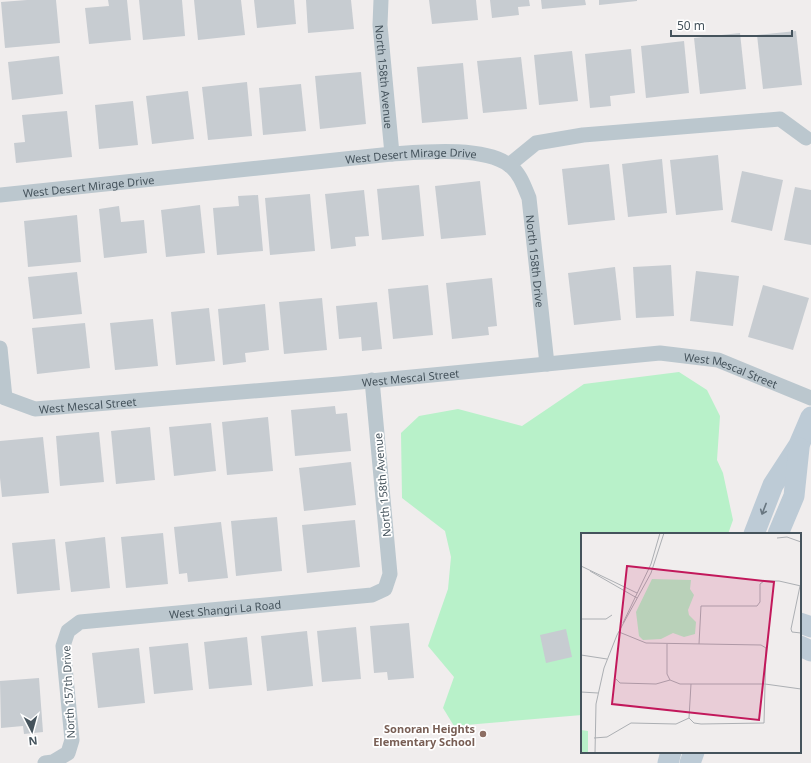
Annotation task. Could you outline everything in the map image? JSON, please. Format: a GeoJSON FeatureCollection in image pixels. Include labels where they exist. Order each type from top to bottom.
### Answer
{"type":"FeatureCollection","features":[{"type":"Feature","properties":{"kind":"street","name":"North 158th Avenue"},"geometry":{"type":"LineString","coordinates":[[381,0],[380,25],[392,154]]}},
{"type":"Feature","properties":{"kind":"street"},"geometry":{"type":"LineString","coordinates":[[509,165],[536,143],[582,135],[780,119],[806,138]]}},
{"type":"Feature","properties":{"kind":"street","name":"West Desert Mirage Drive"},"geometry":{"type":"LineString","coordinates":[[0,195],[392,154],[451,151],[489,156],[509,165]]}},
{"type":"Feature","properties":{"kind":"street","name":"North 158th Drive"},"geometry":{"type":"LineString","coordinates":[[509,165],[519,176],[529,198],[547,364]]}},
{"type":"Feature","properties":{"kind":"street","name":"West Mescal Street"},"geometry":{"type":"LineString","coordinates":[[0,348],[5,398],[35,409],[660,353],[718,360],[811,398]]}},
{"type":"Feature","properties":{"kind":"street","name":"North 158th Avenue"},"geometry":{"type":"LineString","coordinates":[[372,380],[390,574],[385,589]]}},
{"type":"Feature","properties":{"kind":"street"},"geometry":{"type":"LineString","coordinates":[[754,533],[773,485],[799,446],[811,417]]}},
{"type":"Feature","properties":{"kind":"street"},"geometry":{"type":"LineString","coordinates":[[778,533],[794,496],[799,446]]}},
{"type":"Feature","properties":{"kind":"street","name":"West Shangri La Road"},"geometry":{"type":"LineString","coordinates":[[68,631],[80,622],[372,595],[385,589]]}},
{"type":"Feature","properties":{"kind":"street"},"geometry":{"type":"LineString","coordinates":[[801,623],[811,627]]}},
{"type":"Feature","properties":{"kind":"street","name":"North 157th Drive"},"geometry":{"type":"LineString","coordinates":[[45,763],[53,762],[68,753],[72,740],[63,646],[68,631]]}},
{"type":"Feature","properties":{"kind":"street"},"geometry":{"type":"LineString","coordinates":[[801,646],[811,651]]}},
{"type":"Feature","properties":{"kind":"street"},"geometry":{"type":"LineString","coordinates":[[668,763],[671,753]]}},
{"type":"Feature","properties":{"kind":"street"},"geometry":{"type":"LineString","coordinates":[[690,763],[694,753]]}},
{"type":"Feature","properties":{"kind":"green space"},"geometry":{"type":"Polygon","coordinates":[[[679,372],[707,390],[720,416],[717,460],[723,473],[733,520],[728,533],[581,533],[581,715],[454,726],[443,708],[454,677],[428,646],[448,589],[451,557],[445,531],[402,498],[401,433],[419,416],[458,409],[522,426],[584,384],[679,372]]]}},
{"type":"Feature","properties":{"kind":"building"},"geometry":{"type":"Polygon","coordinates":[[[56,0],[60,43],[5,48],[1,2],[56,0]]]}},
{"type":"Feature","properties":{"kind":"building"},"geometry":{"type":"Polygon","coordinates":[[[108,0],[127,0],[131,40],[89,44],[85,8],[109,6],[108,0]]]}},
{"type":"Feature","properties":{"kind":"building"},"geometry":{"type":"Polygon","coordinates":[[[139,0],[182,0],[185,36],[143,40],[139,0]]]}},
{"type":"Feature","properties":{"kind":"building"},"geometry":{"type":"Polygon","coordinates":[[[194,0],[241,0],[245,35],[198,40],[194,0]]]}},
{"type":"Feature","properties":{"kind":"building"},"geometry":{"type":"Polygon","coordinates":[[[254,0],[294,0],[296,24],[257,28],[254,0]]]}},
{"type":"Feature","properties":{"kind":"building"},"geometry":{"type":"Polygon","coordinates":[[[306,0],[351,0],[354,29],[308,33],[306,0]]]}},
{"type":"Feature","properties":{"kind":"building"},"geometry":{"type":"Polygon","coordinates":[[[429,0],[476,0],[478,20],[432,24],[429,0]]]}},
{"type":"Feature","properties":{"kind":"building"},"geometry":{"type":"Polygon","coordinates":[[[490,0],[529,0],[530,6],[518,7],[519,15],[492,18],[490,0]]]}},
{"type":"Feature","properties":{"kind":"building"},"geometry":{"type":"Polygon","coordinates":[[[541,0],[585,0],[586,5],[542,9],[541,0]]]}},
{"type":"Feature","properties":{"kind":"building"},"geometry":{"type":"Polygon","coordinates":[[[599,0],[637,0],[637,1],[599,5],[599,0]]]}},
{"type":"Feature","properties":{"kind":"building"},"geometry":{"type":"Polygon","coordinates":[[[796,31],[802,85],[763,89],[757,35],[796,31]]]}},
{"type":"Feature","properties":{"kind":"building"},"geometry":{"type":"Polygon","coordinates":[[[740,33],[746,89],[700,94],[694,38],[740,33]]]}},
{"type":"Feature","properties":{"kind":"building"},"geometry":{"type":"Polygon","coordinates":[[[684,41],[689,93],[646,98],[641,46],[684,41]]]}},
{"type":"Feature","properties":{"kind":"building"},"geometry":{"type":"Polygon","coordinates":[[[631,49],[635,93],[610,96],[611,106],[590,108],[585,54],[631,49]]]}},
{"type":"Feature","properties":{"kind":"building"},"geometry":{"type":"Polygon","coordinates":[[[572,51],[578,101],[539,105],[534,55],[572,51]]]}},
{"type":"Feature","properties":{"kind":"building"},"geometry":{"type":"Polygon","coordinates":[[[59,56],[63,94],[12,100],[8,62],[59,56]]]}},
{"type":"Feature","properties":{"kind":"building"},"geometry":{"type":"Polygon","coordinates":[[[521,57],[527,109],[483,113],[477,61],[521,57]]]}},
{"type":"Feature","properties":{"kind":"building"},"geometry":{"type":"Polygon","coordinates":[[[463,63],[468,119],[422,123],[417,67],[463,63]]]}},
{"type":"Feature","properties":{"kind":"building"},"geometry":{"type":"Polygon","coordinates":[[[361,72],[366,124],[320,129],[315,76],[361,72]]]}},
{"type":"Feature","properties":{"kind":"building"},"geometry":{"type":"Polygon","coordinates":[[[247,82],[252,136],[208,140],[202,87],[247,82]]]}},
{"type":"Feature","properties":{"kind":"building"},"geometry":{"type":"Polygon","coordinates":[[[301,84],[306,131],[263,135],[259,88],[301,84]]]}},
{"type":"Feature","properties":{"kind":"building"},"geometry":{"type":"Polygon","coordinates":[[[188,91],[194,139],[152,144],[146,96],[188,91]]]}},
{"type":"Feature","properties":{"kind":"building"},"geometry":{"type":"Polygon","coordinates":[[[133,101],[138,145],[99,149],[95,105],[133,101]]]}},
{"type":"Feature","properties":{"kind":"building"},"geometry":{"type":"Polygon","coordinates":[[[67,111],[72,157],[16,163],[14,143],[25,142],[22,115],[67,111]]]}},
{"type":"Feature","properties":{"kind":"building"},"geometry":{"type":"Polygon","coordinates":[[[718,155],[723,210],[676,215],[670,160],[718,155]]]}},
{"type":"Feature","properties":{"kind":"building"},"geometry":{"type":"Polygon","coordinates":[[[662,159],[667,213],[628,217],[622,164],[662,159]]]}},
{"type":"Feature","properties":{"kind":"building"},"geometry":{"type":"Polygon","coordinates":[[[609,164],[615,220],[568,225],[562,169],[609,164]]]}},
{"type":"Feature","properties":{"kind":"building"},"geometry":{"type":"Polygon","coordinates":[[[742,171],[783,180],[772,231],[731,222],[742,171]]]}},
{"type":"Feature","properties":{"kind":"building"},"geometry":{"type":"Polygon","coordinates":[[[480,181],[486,235],[441,239],[435,186],[480,181]]]}},
{"type":"Feature","properties":{"kind":"building"},"geometry":{"type":"Polygon","coordinates":[[[419,185],[424,236],[382,240],[377,189],[419,185]]]}},
{"type":"Feature","properties":{"kind":"building"},"geometry":{"type":"Polygon","coordinates":[[[795,187],[811,190],[811,245],[784,240],[795,187]]]}},
{"type":"Feature","properties":{"kind":"building"},"geometry":{"type":"Polygon","coordinates":[[[364,190],[369,236],[355,237],[356,246],[331,249],[325,194],[364,190]]]}},
{"type":"Feature","properties":{"kind":"building"},"geometry":{"type":"Polygon","coordinates":[[[310,194],[315,251],[270,255],[265,198],[310,194]]]}},
{"type":"Feature","properties":{"kind":"building"},"geometry":{"type":"Polygon","coordinates":[[[258,195],[263,251],[217,255],[213,208],[239,206],[238,196],[258,195]]]}},
{"type":"Feature","properties":{"kind":"building"},"geometry":{"type":"Polygon","coordinates":[[[200,205],[205,253],[166,257],[161,210],[200,205]]]}},
{"type":"Feature","properties":{"kind":"building"},"geometry":{"type":"Polygon","coordinates":[[[119,206],[121,222],[144,220],[147,253],[104,258],[99,209],[119,206]]]}},
{"type":"Feature","properties":{"kind":"building"},"geometry":{"type":"Polygon","coordinates":[[[77,215],[81,262],[28,267],[24,221],[77,215]]]}},
{"type":"Feature","properties":{"kind":"building"},"geometry":{"type":"Polygon","coordinates":[[[671,265],[674,316],[636,318],[633,267],[671,265]]]}},
{"type":"Feature","properties":{"kind":"building"},"geometry":{"type":"Polygon","coordinates":[[[615,267],[621,320],[574,325],[568,273],[615,267]]]}},
{"type":"Feature","properties":{"kind":"building"},"geometry":{"type":"Polygon","coordinates":[[[696,271],[739,276],[733,326],[690,321],[696,271]]]}},
{"type":"Feature","properties":{"kind":"building"},"geometry":{"type":"Polygon","coordinates":[[[77,272],[82,314],[33,319],[28,277],[77,272]]]}},
{"type":"Feature","properties":{"kind":"building"},"geometry":{"type":"Polygon","coordinates":[[[492,278],[497,326],[488,327],[489,335],[452,339],[446,283],[492,278]]]}},
{"type":"Feature","properties":{"kind":"building"},"geometry":{"type":"Polygon","coordinates":[[[428,285],[433,335],[393,339],[388,289],[428,285]]]}},
{"type":"Feature","properties":{"kind":"building"},"geometry":{"type":"Polygon","coordinates":[[[763,285],[809,298],[793,350],[748,337],[763,285]]]}},
{"type":"Feature","properties":{"kind":"building"},"geometry":{"type":"Polygon","coordinates":[[[322,298],[327,350],[284,354],[279,302],[322,298]]]}},
{"type":"Feature","properties":{"kind":"building"},"geometry":{"type":"Polygon","coordinates":[[[377,302],[382,349],[362,351],[361,337],[339,339],[336,306],[377,302]]]}},
{"type":"Feature","properties":{"kind":"building"},"geometry":{"type":"Polygon","coordinates":[[[265,304],[269,350],[245,353],[246,362],[223,365],[218,309],[265,304]]]}},
{"type":"Feature","properties":{"kind":"building"},"geometry":{"type":"Polygon","coordinates":[[[209,308],[215,361],[176,365],[171,312],[209,308]]]}},
{"type":"Feature","properties":{"kind":"building"},"geometry":{"type":"Polygon","coordinates":[[[153,319],[158,366],[115,370],[110,323],[153,319]]]}},
{"type":"Feature","properties":{"kind":"building"},"geometry":{"type":"Polygon","coordinates":[[[85,323],[90,368],[37,374],[32,328],[85,323]]]}},
{"type":"Feature","properties":{"kind":"building"},"geometry":{"type":"Polygon","coordinates":[[[335,406],[336,414],[347,413],[351,451],[295,456],[291,410],[335,406]]]}},
{"type":"Feature","properties":{"kind":"building"},"geometry":{"type":"Polygon","coordinates":[[[268,417],[273,471],[227,475],[222,422],[268,417]]]}},
{"type":"Feature","properties":{"kind":"building"},"geometry":{"type":"Polygon","coordinates":[[[211,423],[216,471],[174,476],[169,427],[211,423]]]}},
{"type":"Feature","properties":{"kind":"building"},"geometry":{"type":"Polygon","coordinates":[[[150,427],[155,480],[116,484],[111,431],[150,427]]]}},
{"type":"Feature","properties":{"kind":"building"},"geometry":{"type":"Polygon","coordinates":[[[99,432],[104,482],[60,486],[56,436],[99,432]]]}},
{"type":"Feature","properties":{"kind":"building"},"geometry":{"type":"Polygon","coordinates":[[[43,437],[49,493],[2,497],[0,478],[0,441],[43,437]]]}},
{"type":"Feature","properties":{"kind":"building"},"geometry":{"type":"Polygon","coordinates":[[[351,462],[356,505],[304,511],[299,468],[351,462]]]}},
{"type":"Feature","properties":{"kind":"building"},"geometry":{"type":"Polygon","coordinates":[[[277,517],[282,571],[236,576],[231,521],[277,517]]]}},
{"type":"Feature","properties":{"kind":"building"},"geometry":{"type":"Polygon","coordinates":[[[355,520],[360,567],[307,573],[302,525],[355,520]]]}},
{"type":"Feature","properties":{"kind":"building"},"geometry":{"type":"Polygon","coordinates":[[[221,522],[228,578],[188,582],[187,573],[179,574],[174,527],[221,522]]]}},
{"type":"Feature","properties":{"kind":"building"},"geometry":{"type":"Polygon","coordinates":[[[163,533],[168,584],[126,588],[121,537],[163,533]]]}},
{"type":"Feature","properties":{"kind":"building"},"geometry":{"type":"Polygon","coordinates":[[[105,537],[110,588],[71,592],[65,542],[105,537]]]}},
{"type":"Feature","properties":{"kind":"building"},"geometry":{"type":"Polygon","coordinates":[[[55,539],[60,590],[17,594],[12,543],[55,539]]]}},
{"type":"Feature","properties":{"kind":"building"},"geometry":{"type":"Polygon","coordinates":[[[409,623],[414,678],[388,680],[387,672],[374,673],[370,626],[409,623]]]}},
{"type":"Feature","properties":{"kind":"building"},"geometry":{"type":"Polygon","coordinates":[[[356,627],[361,679],[322,682],[317,631],[356,627]]]}},
{"type":"Feature","properties":{"kind":"building"},"geometry":{"type":"Polygon","coordinates":[[[566,629],[572,657],[546,663],[540,635],[566,629]]]}},
{"type":"Feature","properties":{"kind":"building"},"geometry":{"type":"Polygon","coordinates":[[[307,631],[313,686],[267,691],[261,636],[307,631]]]}},
{"type":"Feature","properties":{"kind":"building"},"geometry":{"type":"Polygon","coordinates":[[[247,637],[252,685],[209,689],[204,642],[247,637]]]}},
{"type":"Feature","properties":{"kind":"building"},"geometry":{"type":"Polygon","coordinates":[[[188,643],[193,690],[154,694],[149,647],[188,643]]]}},
{"type":"Feature","properties":{"kind":"building"},"geometry":{"type":"Polygon","coordinates":[[[139,648],[145,703],[98,708],[92,653],[139,648]]]}},
{"type":"Feature","properties":{"kind":"building"},"geometry":{"type":"Polygon","coordinates":[[[39,678],[43,732],[24,734],[23,726],[1,728],[0,681],[39,678]]]}},
{"type":"Feature","properties":{"kind":"place","name":"Sonoran Heights Elementary School"},"geometry":{"type":"Point","coordinates":[483,734]}}]}
